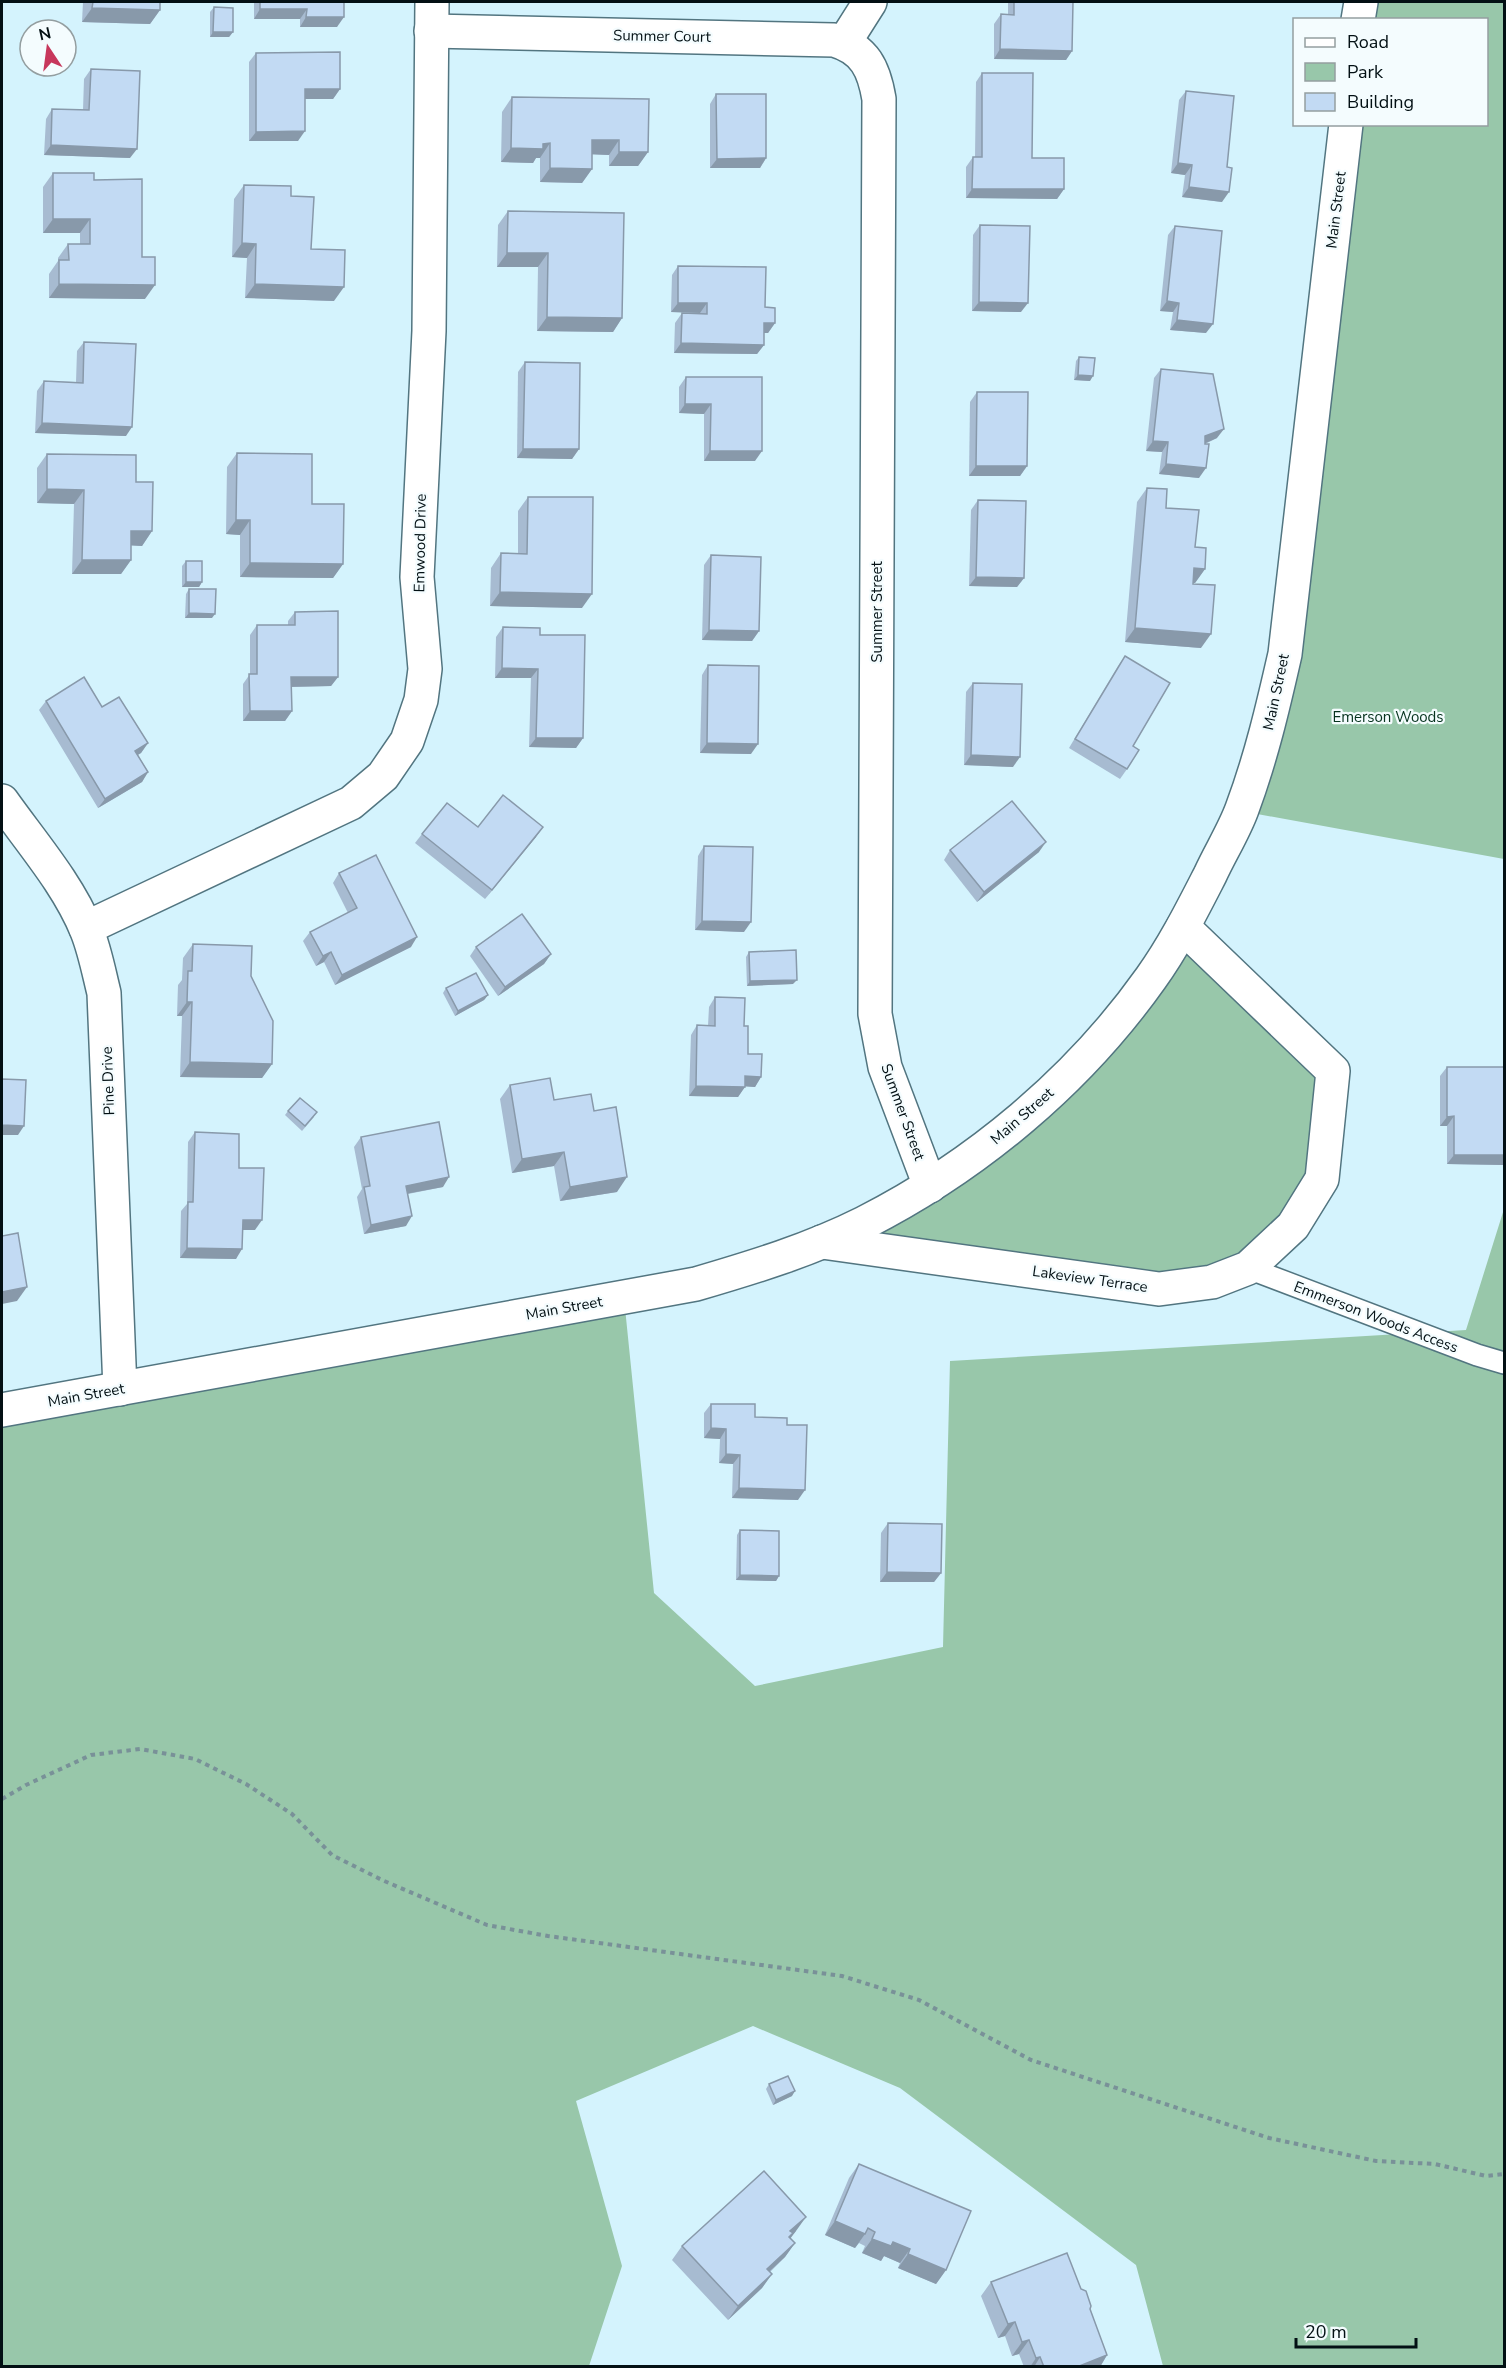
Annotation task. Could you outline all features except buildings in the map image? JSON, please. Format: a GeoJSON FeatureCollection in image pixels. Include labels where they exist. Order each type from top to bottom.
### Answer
{"type":"FeatureCollection","features":[{"type":"Feature","properties":{"kind":"street"},"geometry":{"type":"LineString","coordinates":[[844,43],[870,2]]}},
{"type":"Feature","properties":{"kind":"street"},"geometry":{"type":"LineString","coordinates":[[1358,18],[1360,2]]}},
{"type":"Feature","properties":{"kind":"street","name":"Summer Court"},"geometry":{"type":"LineString","coordinates":[[431,16],[834,40],[844,43]]}},
{"type":"Feature","properties":{"kind":"street","name":"Emwood Drive"},"geometry":{"type":"LineString","coordinates":[[86,928],[351,803],[383,776],[407,741],[421,700],[425,669],[417,577],[429,331],[431,16]]}},
{"type":"Feature","properties":{"kind":"street","name":"Summer Street"},"geometry":{"type":"LineString","coordinates":[[844,43],[863,56],[875,76],[879,99],[875,1014],[885,1068],[930,1186]]}},
{"type":"Feature","properties":{"kind":"street","name":"Main Street"},"geometry":{"type":"LineString","coordinates":[[2,1410],[696,1284],[789,1256],[863,1223],[930,1186],[980,1152],[1024,1115],[1090,1052],[1151,979],[1184,927],[1241,811],[1267,734],[1285,654],[1346,126]]}},
{"type":"Feature","properties":{"kind":"street","name":"Pine Drive"},"geometry":{"type":"LineString","coordinates":[[2,801],[62,885],[86,928],[93,945],[104,993],[120,1389]]}},
{"type":"Feature","properties":{"kind":"street","name":"Lakeview Terrace"},"geometry":{"type":"LineString","coordinates":[[822,1242],[1159,1289],[1212,1282],[1248,1268],[1293,1226],[1322,1179],[1333,1071],[1184,927]]}},
{"type":"Feature","properties":{"kind":"lane","name":"Emmerson Woods Access"},"geometry":{"type":"LineString","coordinates":[[1248,1268],[1466,1351],[1504,1363]]}},
{"type":"Feature","properties":{"kind":"path"},"geometry":{"type":"LineString","coordinates":[[2,1799],[26,1785],[91,1755],[140,1749],[195,1759],[246,1784],[292,1814],[332,1855],[381,1880],[487,1925],[548,1936],[842,1976],[919,2000],[1031,2060],[1269,2138],[1376,2161],[1435,2164],[1486,2176],[1504,2174]]}},
{"type":"Feature","properties":{"kind":"green space","name":"Emerson Woods"},"geometry":{"type":"Polygon","coordinates":[[[1356,2],[1504,2],[1504,859],[1241,811],[1285,654],[1342,126],[1488,126],[1488,18],[1354,18],[1356,2]]]}},
{"type":"Feature","properties":{"kind":"green space"},"geometry":{"type":"Polygon","coordinates":[[[1183,927],[1333,1071],[1322,1179],[1212,1282],[822,1242],[980,1152],[1183,927]]]}},
{"type":"Feature","properties":{"kind":"green space"},"geometry":{"type":"Polygon","coordinates":[[[1504,1209],[1504,2366],[1163,2366],[1136,2265],[900,2088],[753,2026],[576,2101],[622,2266],[589,2366],[2,2366],[2,1410],[624,1298],[654,1593],[755,1686],[943,1647],[950,1361],[1466,1330],[1504,1209]]]}}]}
